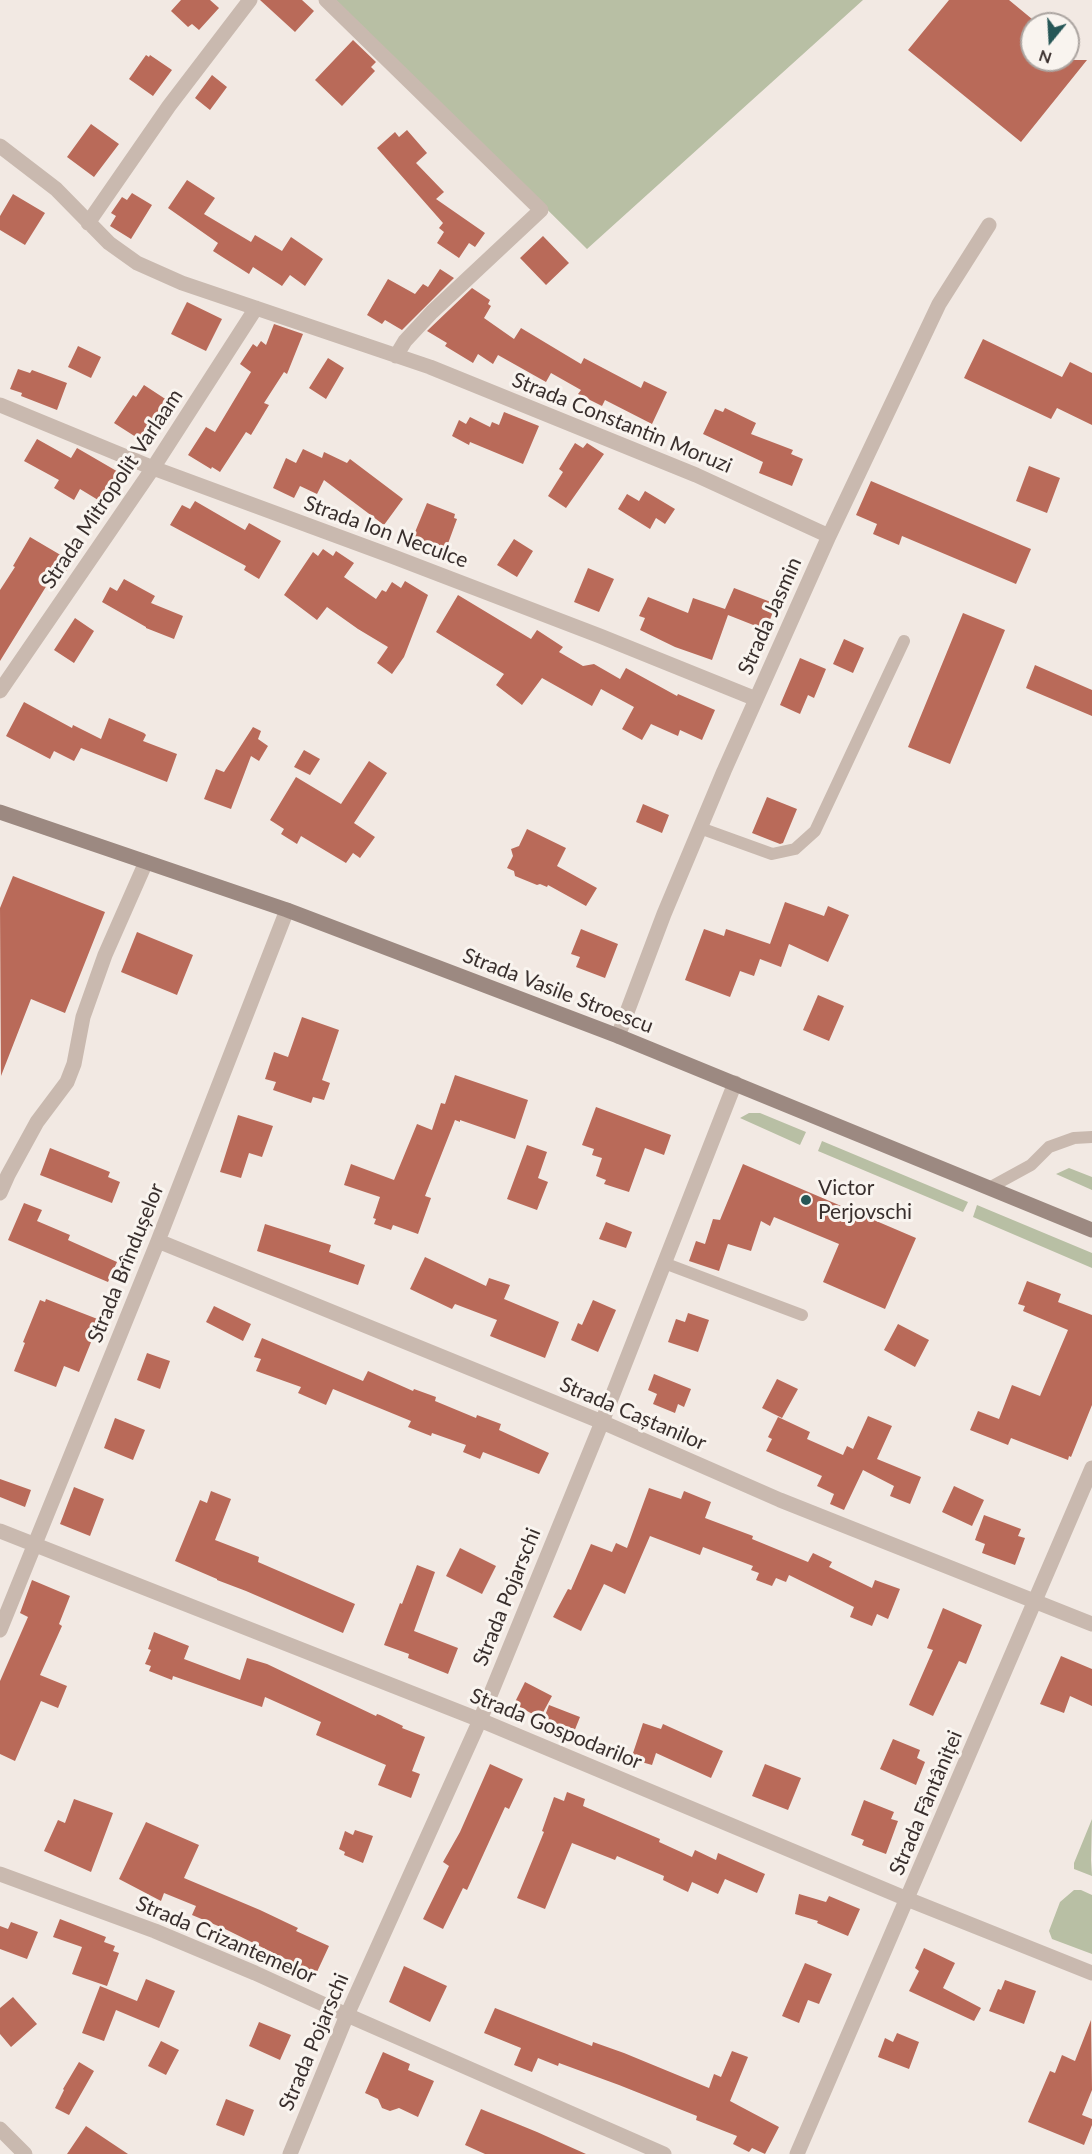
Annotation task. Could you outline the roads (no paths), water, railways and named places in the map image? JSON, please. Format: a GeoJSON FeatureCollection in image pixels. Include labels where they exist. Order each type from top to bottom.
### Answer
{"type":"FeatureCollection","features":[{"type":"Feature","properties":{"kind":"main road","name":"Strada Vasile Stroescu"},"geometry":{"type":"LineString","coordinates":[[0,812],[287,910],[618,1036],[1092,1230]]}},
{"type":"Feature","properties":{"kind":"street"},"geometry":{"type":"LineString","coordinates":[[88,224],[169,106],[250,0]]}},
{"type":"Feature","properties":{"kind":"street"},"geometry":{"type":"LineString","coordinates":[[326,0],[541,210],[432,312],[405,341],[396,356]]}},
{"type":"Feature","properties":{"kind":"street","name":"Strada Constantin Moruzi"},"geometry":{"type":"LineString","coordinates":[[0,146],[56,189],[88,224],[137,263],[182,284],[430,367],[696,475],[829,536]]}},
{"type":"Feature","properties":{"kind":"street","name":"Strada Jasmin"},"geometry":{"type":"LineString","coordinates":[[618,1036],[663,914],[829,536],[939,304],[989,225]]}},
{"type":"Feature","properties":{"kind":"street","name":"Strada Mitropolit Varlaam"},"geometry":{"type":"LineString","coordinates":[[0,691],[153,468],[256,308]]}},
{"type":"Feature","properties":{"kind":"street","name":"Strada Ion Neculce"},"geometry":{"type":"LineString","coordinates":[[0,405],[153,468],[394,557],[756,699]]}},
{"type":"Feature","properties":{"kind":"street"},"geometry":{"type":"LineString","coordinates":[[0,1193],[37,1122],[67,1082],[74,1064],[83,1017],[105,955],[146,862]]}},
{"type":"Feature","properties":{"kind":"street","name":"Strada Brîndușelor"},"geometry":{"type":"LineString","coordinates":[[0,1630],[158,1242],[287,910]]}},
{"type":"Feature","properties":{"kind":"street","name":"Strada Pojarschi"},"geometry":{"type":"LineString","coordinates":[[290,2154],[347,2016],[480,1720],[602,1422],[735,1083]]}},
{"type":"Feature","properties":{"kind":"street","name":"Strada Caștanilor"},"geometry":{"type":"LineString","coordinates":[[158,1242],[602,1422],[780,1500],[1092,1624]]}},
{"type":"Feature","properties":{"kind":"street","name":"Strada Fântâniței"},"geometry":{"type":"LineString","coordinates":[[797,2154],[1092,1468]]}},
{"type":"Feature","properties":{"kind":"street","name":"Strada Gospodarilor"},"geometry":{"type":"LineString","coordinates":[[0,1531],[480,1720],[907,1899],[1092,1973]]}},
{"type":"Feature","properties":{"kind":"street","name":"Strada Crizantemelor"},"geometry":{"type":"LineString","coordinates":[[0,1874],[155,1931],[255,1973],[347,2016],[664,2154]]}},
{"type":"Feature","properties":{"kind":"street"},"geometry":{"type":"LineString","coordinates":[[0,2129],[25,2154]]}},
{"type":"Feature","properties":{"kind":"lane"},"geometry":{"type":"LineString","coordinates":[[700,828],[772,854],[795,849],[815,831],[904,641]]}},
{"type":"Feature","properties":{"kind":"lane"},"geometry":{"type":"LineString","coordinates":[[989,1188],[1031,1165],[1049,1147],[1074,1138],[1092,1137]]}},
{"type":"Feature","properties":{"kind":"lane"},"geometry":{"type":"LineString","coordinates":[[664,1263],[802,1315]]}},
{"type":"Feature","properties":{"kind":"place","name":"Victor Perjovschi"},"geometry":{"type":"Point","coordinates":[806,1200]}}]}
